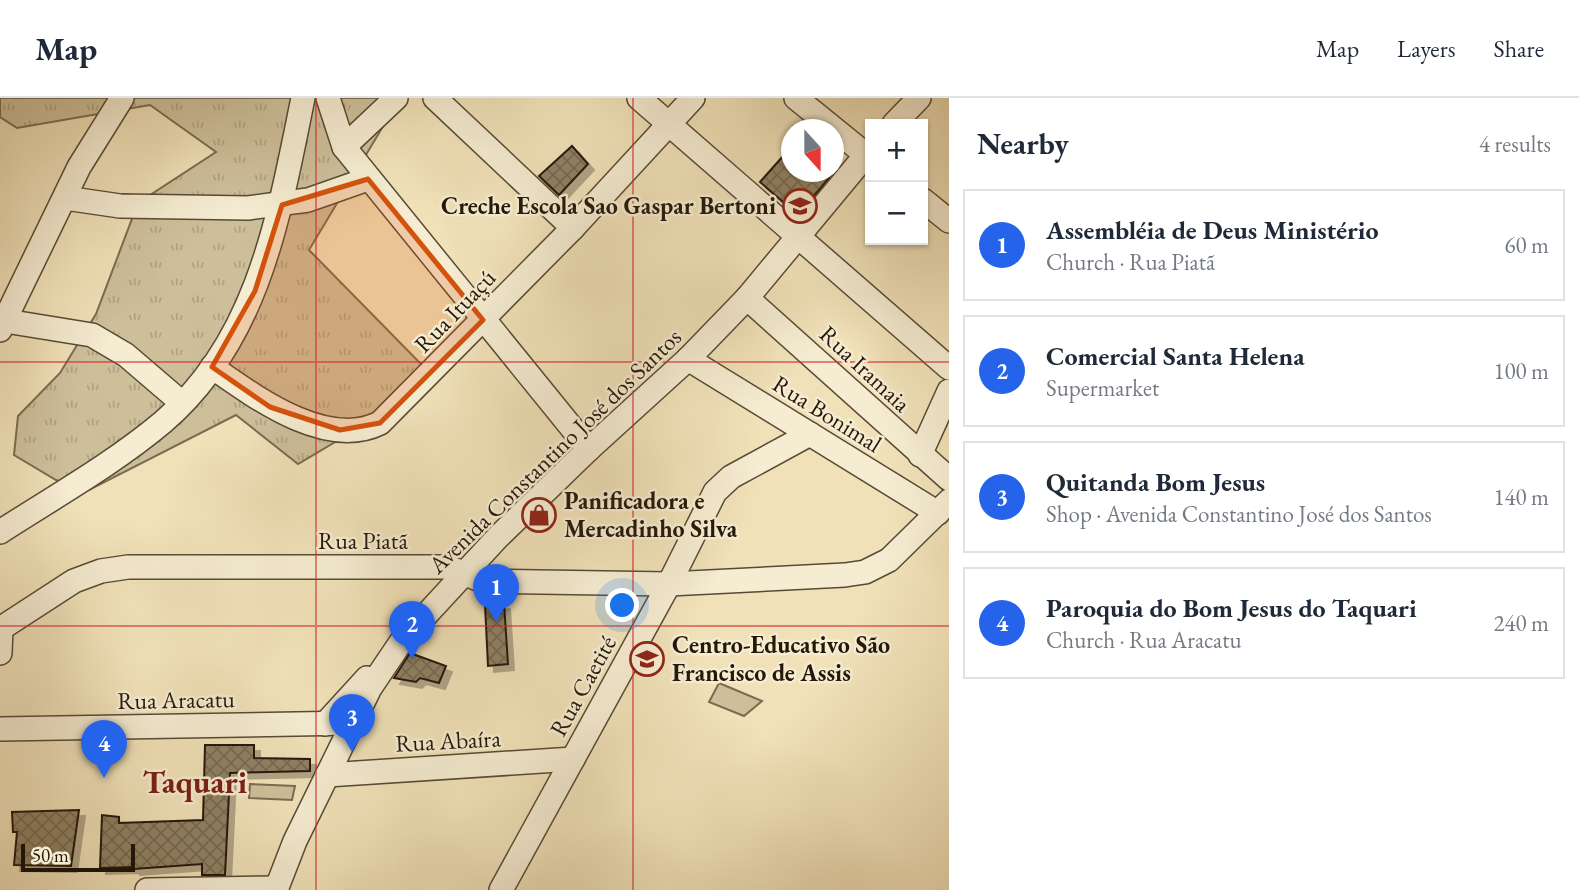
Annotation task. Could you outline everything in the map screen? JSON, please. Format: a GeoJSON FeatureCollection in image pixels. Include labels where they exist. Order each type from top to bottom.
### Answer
{"type":"FeatureCollection","features":[{"type":"Feature","properties":{"kind":"street"},"geometry":{"type":"LineString","coordinates":[[122,98],[93,141],[1,324],[92,335],[126,355],[182,403]]}},
{"type":"Feature","properties":{"kind":"street"},"geometry":{"type":"LineString","coordinates":[[0,532],[116,457],[163,422],[212,367],[237,329],[255,291],[282,205],[303,98]]}},
{"type":"Feature","properties":{"kind":"street"},"geometry":{"type":"LineString","coordinates":[[328,98],[344,147],[589,449]]}},
{"type":"Feature","properties":{"kind":"street"},"geometry":{"type":"LineString","coordinates":[[344,147],[396,98]]}},
{"type":"Feature","properties":{"kind":"street"},"geometry":{"type":"LineString","coordinates":[[435,98],[573,228]]}},
{"type":"Feature","properties":{"kind":"street"},"geometry":{"type":"LineString","coordinates":[[639,98],[949,368]]}},
{"type":"Feature","properties":{"kind":"street","name":"Rua Ituaçú"},"geometry":{"type":"LineString","coordinates":[[212,367],[270,407],[291,417],[340,430],[357,432],[369,429],[389,416],[483,320],[573,228],[693,98]]}},
{"type":"Feature","properties":{"kind":"street"},"geometry":{"type":"LineString","coordinates":[[796,98],[865,151]]}},
{"type":"Feature","properties":{"kind":"street"},"geometry":{"type":"LineString","coordinates":[[899,119],[919,98]]}},
{"type":"Feature","properties":{"kind":"street","name":"Avenida Constantino José dos Santos"},"geometry":{"type":"LineString","coordinates":[[277,889],[295,841],[353,723],[383,666],[401,642],[465,572],[589,449],[688,359],[747,298],[865,159]]}},
{"type":"Feature","properties":{"kind":"street"},"geometry":{"type":"LineString","coordinates":[[65,198],[120,206],[220,209],[282,205],[308,200],[368,179]]}},
{"type":"Feature","properties":{"kind":"street"},"geometry":{"type":"LineString","coordinates":[[928,204],[949,221]]}},
{"type":"Feature","properties":{"kind":"street","name":"Rua Iramaia"},"geometry":{"type":"LineString","coordinates":[[747,298],[949,479]]}},
{"type":"Feature","properties":{"kind":"street","name":"Rua Bonimal"},"geometry":{"type":"LineString","coordinates":[[688,359],[810,434],[944,507]]}},
{"type":"Feature","properties":{"kind":"street"},"geometry":{"type":"LineString","coordinates":[[920,455],[949,391]]}},
{"type":"Feature","properties":{"kind":"street","name":"Rua Caetité"},"geometry":{"type":"LineString","coordinates":[[501,890],[669,584],[715,492],[731,477],[810,434]]}},
{"type":"Feature","properties":{"kind":"street","name":"Rua Piatã"},"geometry":{"type":"LineString","coordinates":[[1,628],[74,581],[101,571],[128,567],[448,567],[483,581],[669,584],[825,577],[864,572],[880,566],[899,553],[944,507]]}},
{"type":"Feature","properties":{"kind":"street"},"geometry":{"type":"LineString","coordinates":[[0,653],[1,628]]}},
{"type":"Feature","properties":{"kind":"street"},"geometry":{"type":"LineString","coordinates":[[324,724],[371,673],[383,666]]}},
{"type":"Feature","properties":{"kind":"street","name":"Rua Aracatu"},"geometry":{"type":"LineString","coordinates":[[0,729],[353,723]]}},
{"type":"Feature","properties":{"kind":"street","name":"Rua Abaíra"},"geometry":{"type":"LineString","coordinates":[[327,775],[573,760]]}},
{"type":"Feature","properties":{"kind":"street"},"geometry":{"type":"LineString","coordinates":[[147,890],[277,889]]}},
{"type":"Feature","properties":{"kind":"highlighted area"},"geometry":{"type":"Polygon","coordinates":[[[368,179],[483,320],[380,423],[340,430],[270,407],[212,367],[255,291],[282,205],[368,179]]]}},
{"type":"Feature","properties":{"kind":"green space"},"geometry":{"type":"Polygon","coordinates":[[[0,98],[391,98],[397,103],[309,250],[422,365],[379,416],[298,464],[236,415],[89,490],[56,480],[14,455],[18,416],[60,373],[96,314],[138,203],[216,152],[150,105],[17,128],[0,117],[0,98]]]}},
{"type":"Feature","properties":{"kind":"green space"},"geometry":{"type":"Polygon","coordinates":[[[719,683],[762,701],[744,716],[709,702],[719,683]]]}},
{"type":"Feature","properties":{"kind":"green space"},"geometry":{"type":"Polygon","coordinates":[[[250,784],[295,786],[292,800],[249,798],[250,784]]]}},
{"type":"Feature","properties":{"kind":"building"},"geometry":{"type":"Polygon","coordinates":[[[572,146],[588,164],[559,195],[539,176],[572,146]]]}},
{"type":"Feature","properties":{"kind":"building"},"geometry":{"type":"Polygon","coordinates":[[[781,158],[781,182],[826,182],[798,215],[760,182],[781,158]]]}},
{"type":"Feature","properties":{"kind":"building"},"geometry":{"type":"Polygon","coordinates":[[[504,603],[508,664],[488,666],[485,605],[504,603]]]}},
{"type":"Feature","properties":{"kind":"building"},"geometry":{"type":"Polygon","coordinates":[[[410,653],[446,666],[439,683],[420,678],[416,682],[394,678],[410,653]]]}},
{"type":"Feature","properties":{"kind":"building"},"geometry":{"type":"Polygon","coordinates":[[[205,745],[254,745],[254,758],[310,759],[310,771],[230,773],[225,875],[202,875],[202,864],[134,869],[100,868],[102,815],[119,817],[119,823],[203,820],[205,745]]]}},
{"type":"Feature","properties":{"kind":"building"},"geometry":{"type":"Polygon","coordinates":[[[79,810],[71,866],[14,865],[17,832],[13,832],[12,812],[79,810]]]}},
{"type":"Feature","properties":{"kind":"place","name":"Creche Escola Sao Gaspar Bertoni"},"geometry":{"type":"Point","coordinates":[800,206]}},
{"type":"Feature","properties":{"kind":"place","name":"Panificadora e Mercadinho Silva"},"geometry":{"type":"Point","coordinates":[539,515]}},
{"type":"Feature","properties":{"kind":"place","name":"Assembléia de Deus Ministério"},"geometry":{"type":"Point","coordinates":[496,622]}},
{"type":"Feature","properties":{"kind":"place","name":"Comercial Santa Helena"},"geometry":{"type":"Point","coordinates":[412,659]}},
{"type":"Feature","properties":{"kind":"place","name":"Centro-Educativo São Francisco de Assis"},"geometry":{"type":"Point","coordinates":[647,659]}},
{"type":"Feature","properties":{"kind":"place","name":"Quitanda Bom Jesus"},"geometry":{"type":"Point","coordinates":[352,752]}},
{"type":"Feature","properties":{"kind":"place","name":"Paroquia do Bom Jesus do Taquari"},"geometry":{"type":"Point","coordinates":[104,778]}},
{"type":"Feature","properties":{"kind":"district","name":"Taquari"},"geometry":{"type":"Point","coordinates":[195,782]}}]}
